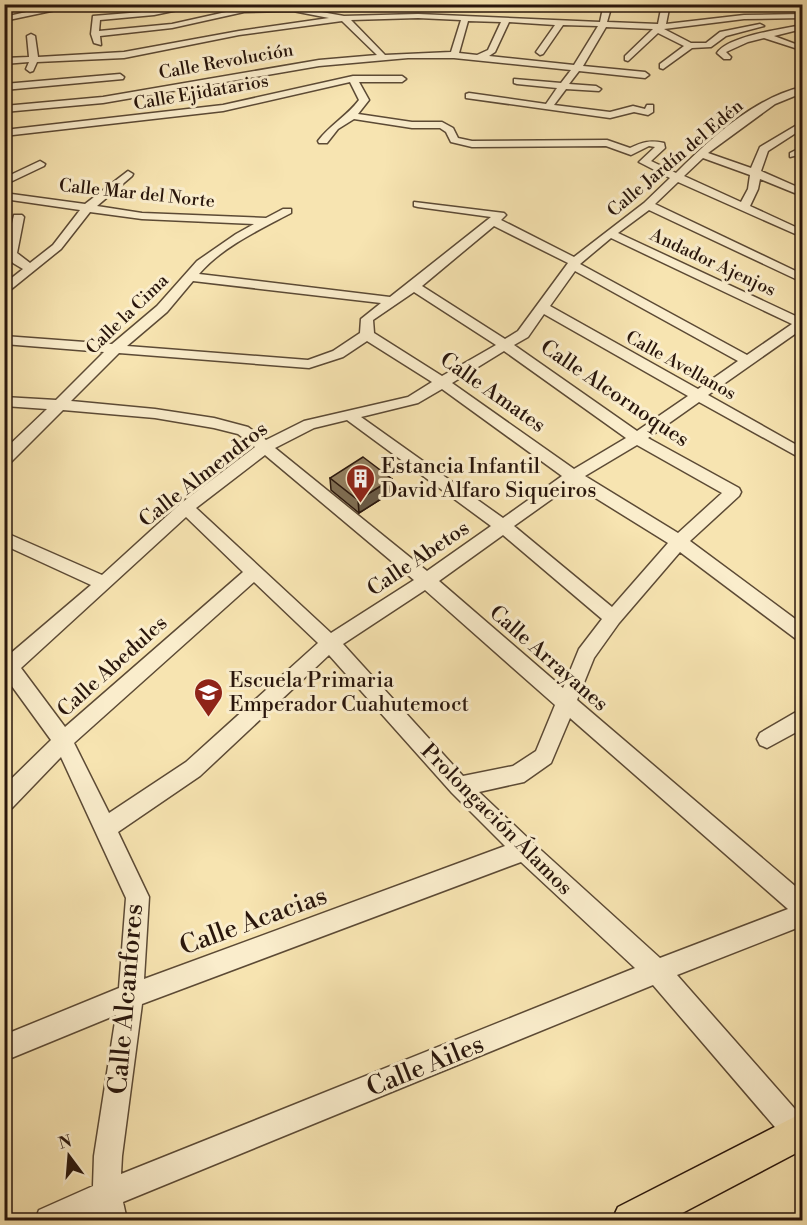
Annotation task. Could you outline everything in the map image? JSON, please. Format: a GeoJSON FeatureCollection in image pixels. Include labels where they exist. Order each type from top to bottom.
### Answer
{"type":"FeatureCollection","features":[{"type":"Feature","properties":{"kind":"main road"},"geometry":{"type":"LineString","coordinates":[[631,1221],[801,1134]]}},
{"type":"Feature","properties":{"kind":"street"},"geometry":{"type":"LineString","coordinates":[[4,19],[70,5],[124,4]]}},
{"type":"Feature","properties":{"kind":"street"},"geometry":{"type":"LineString","coordinates":[[628,58],[659,28],[666,4]]}},
{"type":"Feature","properties":{"kind":"street"},"geometry":{"type":"LineString","coordinates":[[591,5],[636,6]]}},
{"type":"Feature","properties":{"kind":"street"},"geometry":{"type":"LineString","coordinates":[[549,106],[562,86],[579,68],[604,23],[608,5]]}},
{"type":"Feature","properties":{"kind":"street"},"geometry":{"type":"LineString","coordinates":[[102,56],[95,34],[96,18],[154,13],[194,6]]}},
{"type":"Feature","properties":{"kind":"street"},"geometry":{"type":"LineString","coordinates":[[663,66],[727,19],[737,7]]}},
{"type":"Feature","properties":{"kind":"street"},"geometry":{"type":"LineString","coordinates":[[95,34],[172,26],[265,8],[293,9],[344,18],[382,56]]}},
{"type":"Feature","properties":{"kind":"street"},"geometry":{"type":"LineString","coordinates":[[354,18],[382,8]]}},
{"type":"Feature","properties":{"kind":"street"},"geometry":{"type":"LineString","coordinates":[[479,57],[491,52],[510,20],[519,12]]}},
{"type":"Feature","properties":{"kind":"street"},"geometry":{"type":"LineString","coordinates":[[4,62],[145,52],[239,33],[344,18],[418,16],[604,23],[659,28],[701,38],[708,45],[723,34],[760,26]]}},
{"type":"Feature","properties":{"kind":"street"},"geometry":{"type":"LineString","coordinates":[[659,28],[727,19],[802,16]]}},
{"type":"Feature","properties":{"kind":"street"},"geometry":{"type":"LineString","coordinates":[[790,17],[802,22]]}},
{"type":"Feature","properties":{"kind":"street"},"geometry":{"type":"LineString","coordinates":[[454,55],[465,18]]}},
{"type":"Feature","properties":{"kind":"street"},"geometry":{"type":"LineString","coordinates":[[727,19],[795,47]]}},
{"type":"Feature","properties":{"kind":"street"},"geometry":{"type":"LineString","coordinates":[[540,52],[560,23]]}},
{"type":"Feature","properties":{"kind":"street"},"geometry":{"type":"LineString","coordinates":[[727,57],[721,53],[722,51],[745,40],[802,27]]}},
{"type":"Feature","properties":{"kind":"street"},"geometry":{"type":"LineString","coordinates":[[15,86],[32,66],[34,60],[31,36]]}},
{"type":"Feature","properties":{"kind":"street","name":"Calle Revolución"},"geometry":{"type":"LineString","coordinates":[[4,109],[112,99],[300,66],[382,56],[454,55],[645,75]]}},
{"type":"Feature","properties":{"kind":"street"},"geometry":{"type":"LineString","coordinates":[[4,87],[120,77]]}},
{"type":"Feature","properties":{"kind":"street"},"geometry":{"type":"LineString","coordinates":[[323,141],[335,127],[352,116],[364,100],[353,79]]}},
{"type":"Feature","properties":{"kind":"street","name":"Calle Ejidatarios"},"geometry":{"type":"LineString","coordinates":[[4,133],[223,108],[353,79],[402,79]]}},
{"type":"Feature","properties":{"kind":"street"},"geometry":{"type":"LineString","coordinates":[[517,81],[596,89]]}},
{"type":"Feature","properties":{"kind":"street","name":"Calle Jardín del Edén"},"geometry":{"type":"LineString","coordinates":[[574,264],[648,205],[702,154],[750,116],[772,102],[802,90]]}},
{"type":"Feature","properties":{"kind":"street"},"geometry":{"type":"LineString","coordinates":[[469,96],[610,115],[642,110]]}},
{"type":"Feature","properties":{"kind":"street"},"geometry":{"type":"LineString","coordinates":[[352,116],[419,125],[442,125],[450,130],[454,140],[472,144],[615,144],[631,152],[648,143],[660,145],[660,148],[644,162],[802,234]]}},
{"type":"Feature","properties":{"kind":"street"},"geometry":{"type":"LineString","coordinates":[[744,207],[753,189],[764,149],[802,124]]}},
{"type":"Feature","properties":{"kind":"street"},"geometry":{"type":"LineString","coordinates":[[802,150],[794,155],[802,158]]}},
{"type":"Feature","properties":{"kind":"street"},"geometry":{"type":"LineString","coordinates":[[702,154],[756,173],[802,193]]}},
{"type":"Feature","properties":{"kind":"street"},"geometry":{"type":"LineString","coordinates":[[4,182],[40,164]]}},
{"type":"Feature","properties":{"kind":"street"},"geometry":{"type":"LineString","coordinates":[[8,285],[57,248],[73,229],[86,208],[103,197],[128,174]]}},
{"type":"Feature","properties":{"kind":"street","name":"Calle Mar del Norte"},"geometry":{"type":"LineString","coordinates":[[4,196],[142,216],[266,221]]}},
{"type":"Feature","properties":{"kind":"street"},"geometry":{"type":"LineString","coordinates":[[418,204],[497,218],[574,264],[747,360]]}},
{"type":"Feature","properties":{"kind":"street"},"geometry":{"type":"LineString","coordinates":[[648,205],[802,278]]}},
{"type":"Feature","properties":{"kind":"street","name":"Calle la Cima"},"geometry":{"type":"LineString","coordinates":[[4,460],[114,350],[162,309],[214,254],[266,221],[287,211]]}},
{"type":"Feature","properties":{"kind":"street"},"geometry":{"type":"LineString","coordinates":[[18,217],[8,253],[30,268]]}},
{"type":"Feature","properties":{"kind":"street"},"geometry":{"type":"LineString","coordinates":[[4,340],[309,364],[332,357],[367,335],[367,319],[414,286],[497,218]]}},
{"type":"Feature","properties":{"kind":"street","name":"Andador Ajenjos"},"geometry":{"type":"LineString","coordinates":[[609,234],[802,324]]}},
{"type":"Feature","properties":{"kind":"street","name":"Calle Almendros"},"geometry":{"type":"LineString","coordinates":[[7,669],[186,508],[265,447],[309,424],[413,400],[443,383],[524,334],[574,264]]}},
{"type":"Feature","properties":{"kind":"street"},"geometry":{"type":"LineString","coordinates":[[190,277],[392,301]]}},
{"type":"Feature","properties":{"kind":"street","name":"Calle Alcornoques"},"geometry":{"type":"LineString","coordinates":[[414,286],[505,345],[637,438],[733,492],[679,542]]}},
{"type":"Feature","properties":{"kind":"street","name":"Calle Avellanos"},"geometry":{"type":"LineString","coordinates":[[542,307],[802,454]]}},
{"type":"Feature","properties":{"kind":"street","name":"Calle Abetos"},"geometry":{"type":"LineString","coordinates":[[104,829],[193,769],[330,643],[426,581],[573,476],[637,438],[802,324]]}},
{"type":"Feature","properties":{"kind":"street","name":"Calle Amates"},"geometry":{"type":"LineString","coordinates":[[367,335],[443,383],[573,476],[679,542],[802,634]]}},
{"type":"Feature","properties":{"kind":"street","name":"Calle Arrayanes"},"geometry":{"type":"LineString","coordinates":[[4,402],[59,405],[211,422],[243,430],[426,581],[707,827],[802,906]]}},
{"type":"Feature","properties":{"kind":"street"},"geometry":{"type":"LineString","coordinates":[[348,414],[503,526],[613,618]]}},
{"type":"Feature","properties":{"kind":"street","name":"Prolongación Álamos"},"geometry":{"type":"LineString","coordinates":[[186,508],[330,643],[459,786],[524,850],[657,971],[801,1134]]}},
{"type":"Feature","properties":{"kind":"street"},"geometry":{"type":"LineString","coordinates":[[4,538],[104,584]]}},
{"type":"Feature","properties":{"kind":"street"},"geometry":{"type":"LineString","coordinates":[[459,786],[517,775],[544,757],[586,654],[613,618],[679,542]]}},
{"type":"Feature","properties":{"kind":"street","name":"Calle Abedules"},"geometry":{"type":"LineString","coordinates":[[4,801],[63,741],[255,571]]}},
{"type":"Feature","properties":{"kind":"street","name":"Calle Alcanfores"},"geometry":{"type":"LineString","coordinates":[[7,669],[63,741],[138,897],[131,996],[108,1156],[107,1194],[113,1221]]}},
{"type":"Feature","properties":{"kind":"street"},"geometry":{"type":"LineString","coordinates":[[767,739],[796,721],[802,721]]}},
{"type":"Feature","properties":{"kind":"street","name":"Calle Acacias"},"geometry":{"type":"LineString","coordinates":[[4,1048],[131,996],[524,850]]}},
{"type":"Feature","properties":{"kind":"street","name":"Calle Ailes"},"geometry":{"type":"LineString","coordinates":[[49,1221],[107,1194],[657,971],[802,915]]}},
{"type":"Feature","properties":{"kind":"building"},"geometry":{"type":"Polygon","coordinates":[[[363,457],[392,479],[358,500],[330,478],[363,457]]]}},
{"type":"Feature","properties":{"kind":"place","name":"Estancia Infantil David Alfaro Siqueiros"},"geometry":{"type":"Point","coordinates":[360,504]}},
{"type":"Feature","properties":{"kind":"place","name":"Escuela Primaria Emperador Cuahutemoct"},"geometry":{"type":"Point","coordinates":[208,718]}}]}
